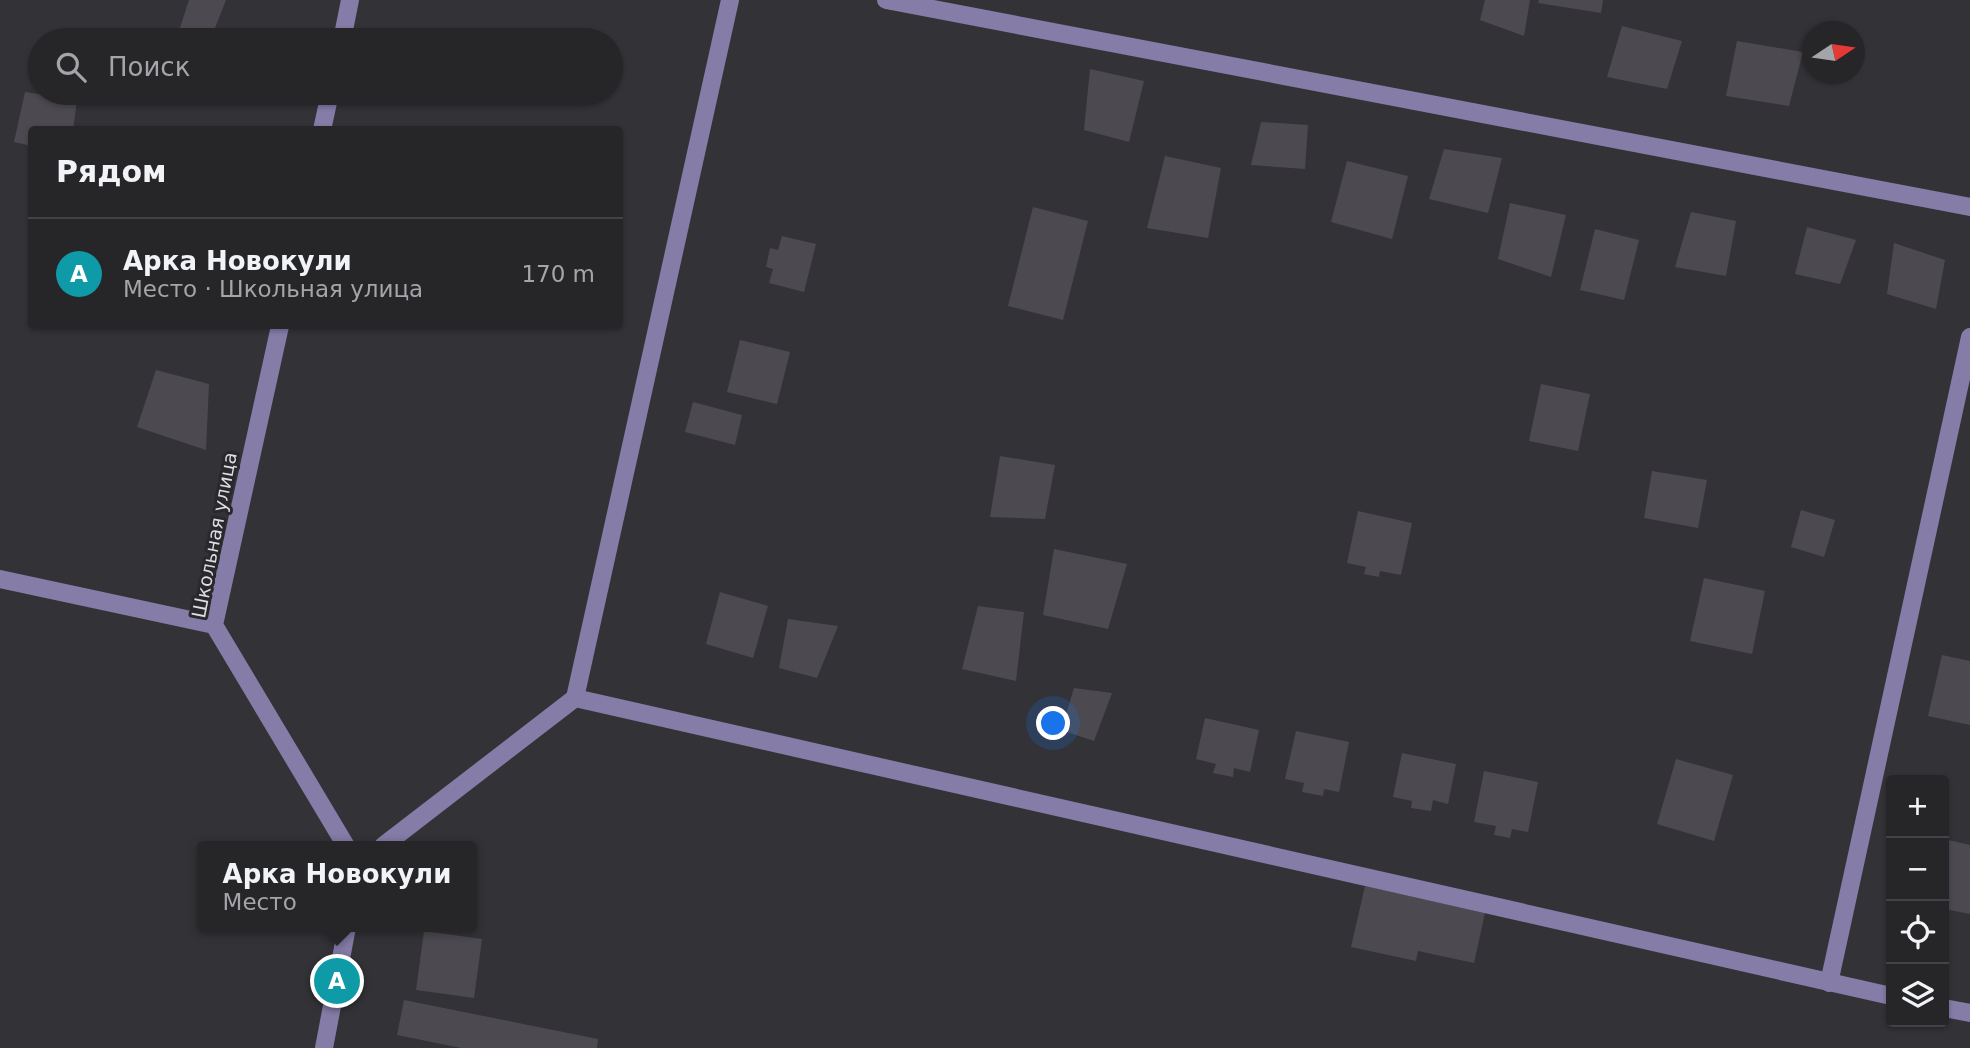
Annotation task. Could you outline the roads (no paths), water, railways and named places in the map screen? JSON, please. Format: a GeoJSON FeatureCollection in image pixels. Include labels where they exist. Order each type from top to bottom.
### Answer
{"type":"FeatureCollection","features":[{"type":"Feature","properties":{"kind":"street"},"geometry":{"type":"LineString","coordinates":[[345,28],[351,0]]}},
{"type":"Feature","properties":{"kind":"street"},"geometry":{"type":"LineString","coordinates":[[389,841],[575,698],[730,0]]}},
{"type":"Feature","properties":{"kind":"street"},"geometry":{"type":"LineString","coordinates":[[886,0],[1970,207]]}},
{"type":"Feature","properties":{"kind":"street"},"geometry":{"type":"LineString","coordinates":[[323,126],[327,105]]}},
{"type":"Feature","properties":{"kind":"street","name":"Школьная улица"},"geometry":{"type":"LineString","coordinates":[[278,329],[214,625],[343,841]]}},
{"type":"Feature","properties":{"kind":"street"},"geometry":{"type":"LineString","coordinates":[[1829,983],[1970,337]]}},
{"type":"Feature","properties":{"kind":"street"},"geometry":{"type":"LineString","coordinates":[[0,579],[214,625]]}},
{"type":"Feature","properties":{"kind":"street"},"geometry":{"type":"LineString","coordinates":[[575,698],[1886,995]]}},
{"type":"Feature","properties":{"kind":"street"},"geometry":{"type":"LineString","coordinates":[[324,1048],[346,932]]}},
{"type":"Feature","properties":{"kind":"street"},"geometry":{"type":"LineString","coordinates":[[1949,1009],[1970,1013]]}},
{"type":"Feature","properties":{"kind":"place","name":"Арка Новокули"},"geometry":{"type":"Point","coordinates":[337,981]}}]}
